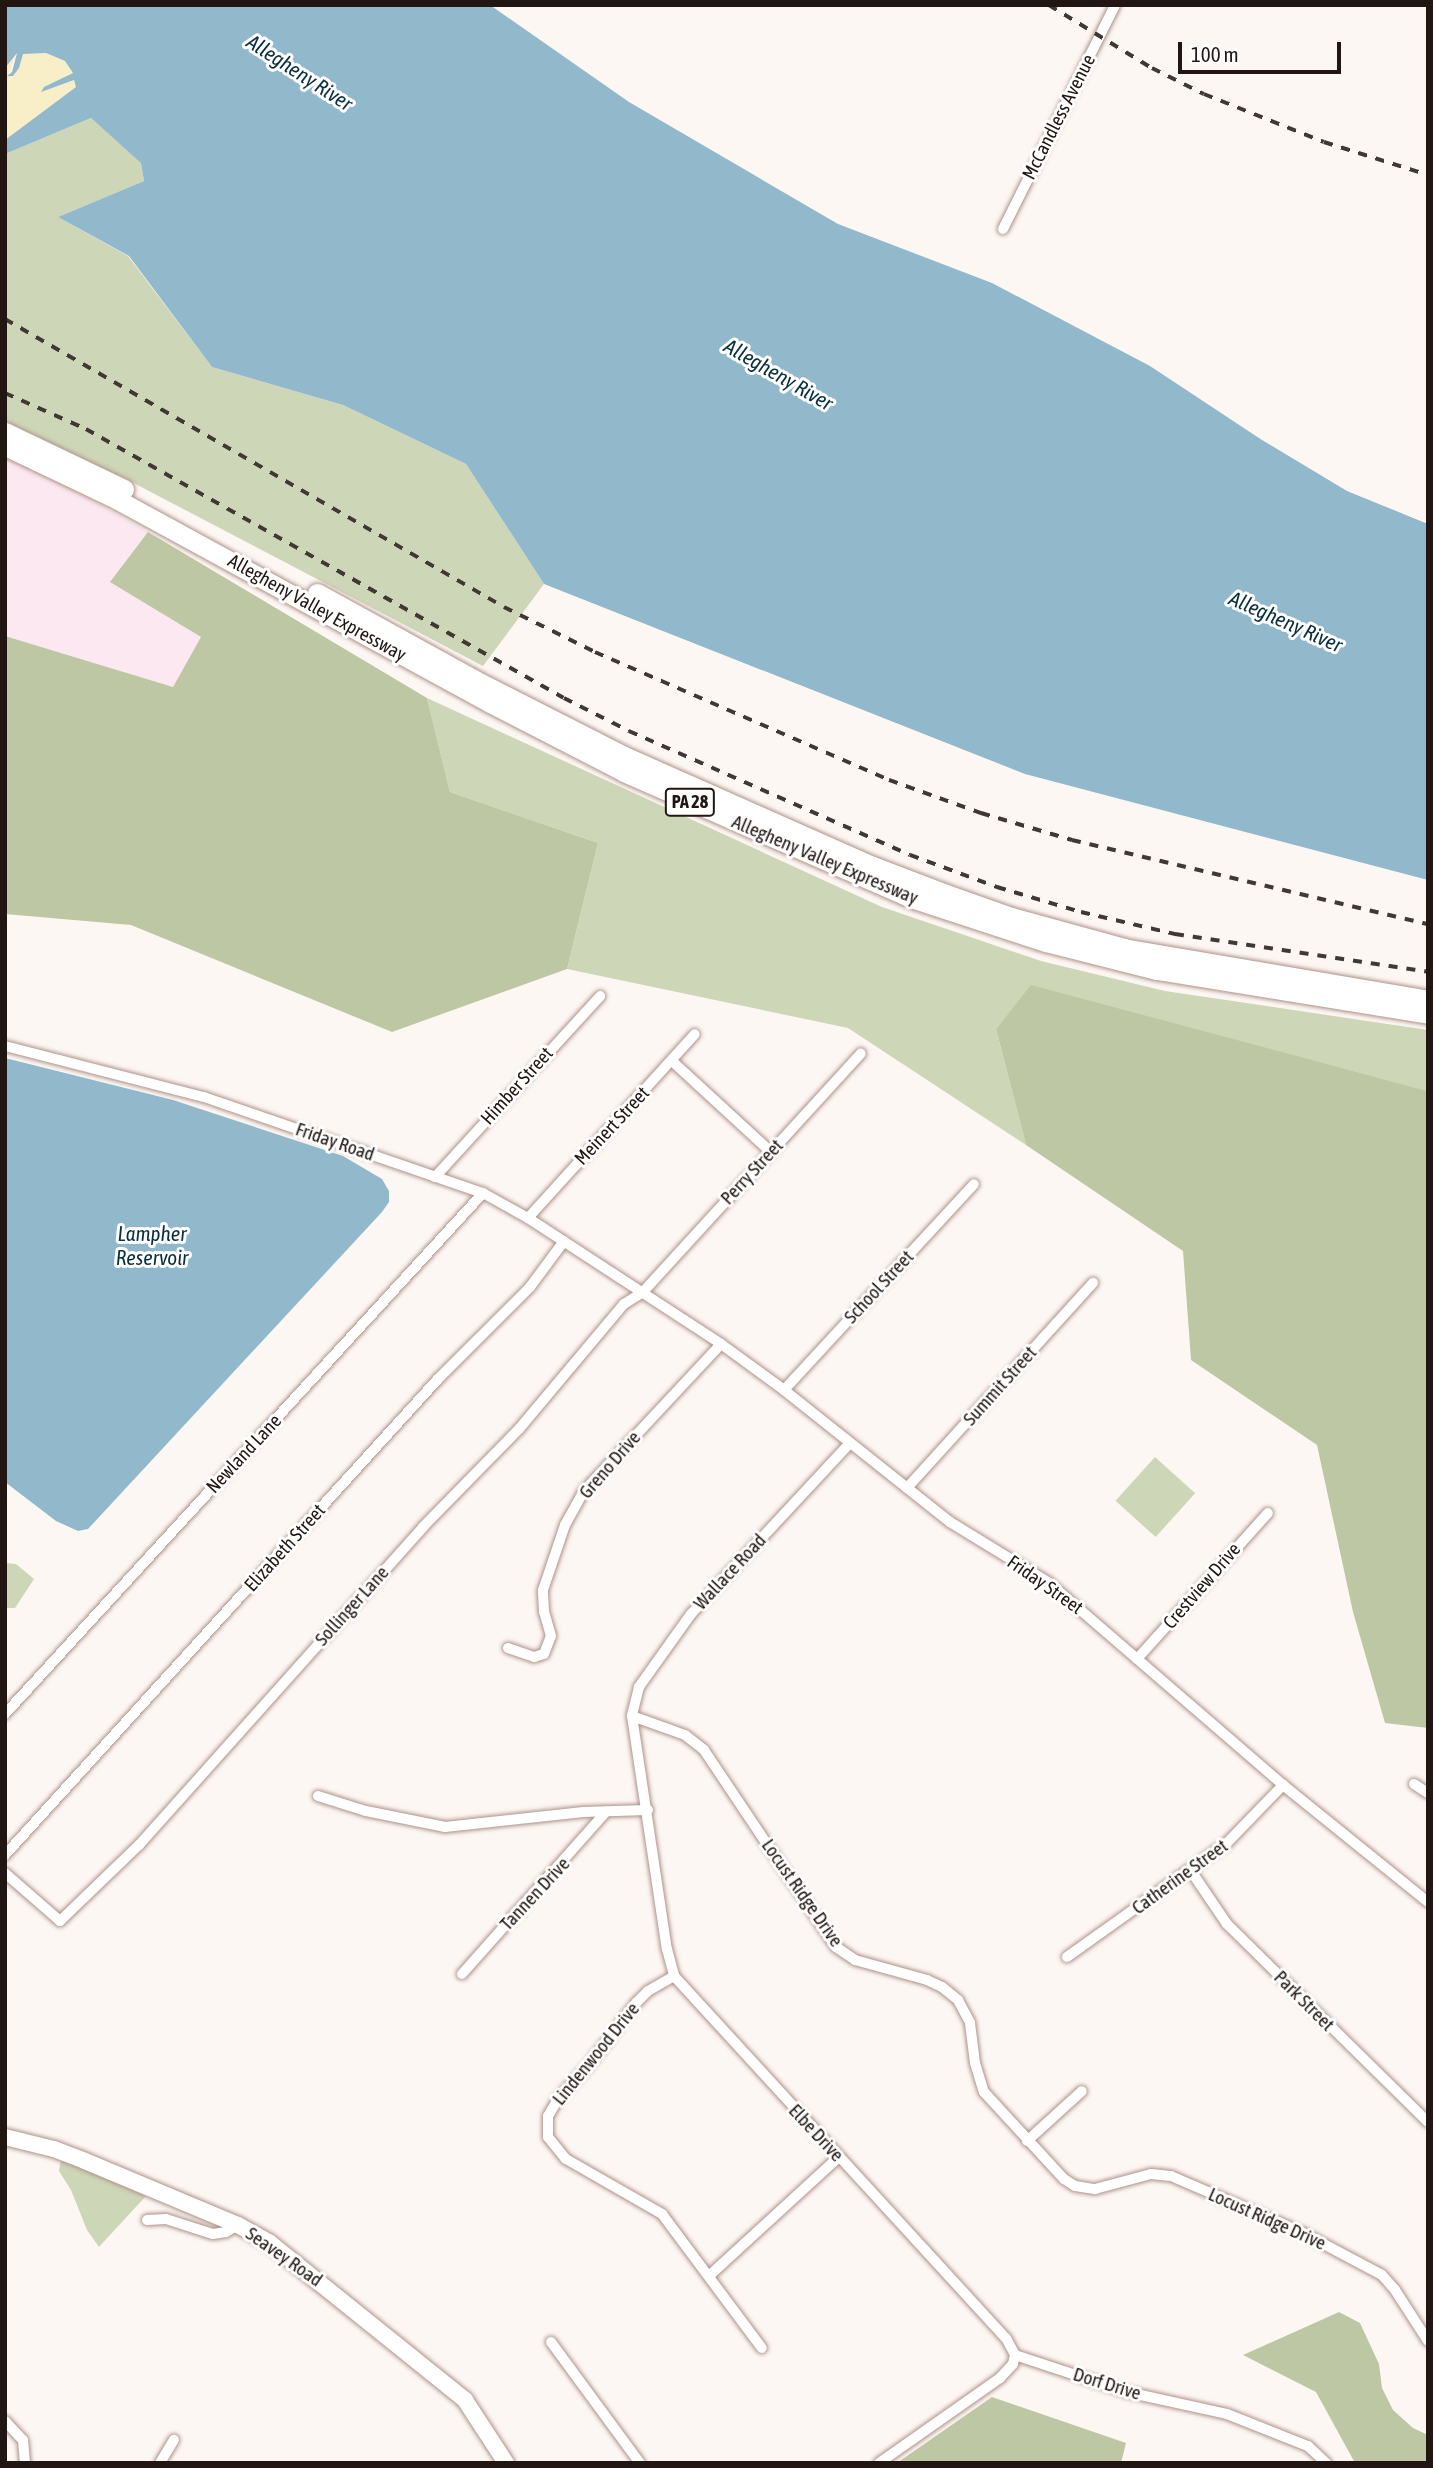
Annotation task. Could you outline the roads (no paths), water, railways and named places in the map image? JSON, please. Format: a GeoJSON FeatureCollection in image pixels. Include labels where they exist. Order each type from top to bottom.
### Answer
{"type":"FeatureCollection","features":[{"type":"Feature","properties":{"kind":"highway","name":"Allegheny Valley Expressway"},"geometry":{"type":"LineString","coordinates":[[5,432],[75,463],[161,508],[554,722],[873,866],[1011,917],[1128,949],[1428,1000]]}},
{"type":"Feature","properties":{"kind":"highway","name":"Allegheny Valley Expressway"},"geometry":{"type":"LineString","coordinates":[[5,446],[116,499],[490,703],[624,772],[911,898],[1046,942],[1157,970],[1428,1014]]}},
{"type":"Feature","properties":{"kind":"street","name":"McCandless Avenue"},"geometry":{"type":"LineString","coordinates":[[1003,229],[1115,5]]}},
{"type":"Feature","properties":{"kind":"street","name":"Himber Street"},"geometry":{"type":"LineString","coordinates":[[435,1177],[600,996]]}},
{"type":"Feature","properties":{"kind":"street","name":"Meinert Street"},"geometry":{"type":"LineString","coordinates":[[528,1217],[695,1034]]}},
{"type":"Feature","properties":{"kind":"street","name":"Friday Road"},"geometry":{"type":"LineString","coordinates":[[5,1046],[204,1097],[482,1193],[528,1217],[643,1292]]}},
{"type":"Feature","properties":{"kind":"street","name":"Perry Street"},"geometry":{"type":"LineString","coordinates":[[643,1292],[862,1053]]}},
{"type":"Feature","properties":{"kind":"street"},"geometry":{"type":"LineString","coordinates":[[671,1061],[771,1152]]}},
{"type":"Feature","properties":{"kind":"street","name":"School Street"},"geometry":{"type":"LineString","coordinates":[[784,1390],[974,1184]]}},
{"type":"Feature","properties":{"kind":"street","name":"Newland Lane"},"geometry":{"type":"LineString","coordinates":[[5,1714],[482,1193]]}},
{"type":"Feature","properties":{"kind":"street","name":"Elizabeth Street"},"geometry":{"type":"LineString","coordinates":[[5,1856],[437,1381],[530,1287],[564,1241]]}},
{"type":"Feature","properties":{"kind":"street","name":"Summit Street"},"geometry":{"type":"LineString","coordinates":[[907,1488],[1093,1283]]}},
{"type":"Feature","properties":{"kind":"street","name":"Friday Street"},"geometry":{"type":"LineString","coordinates":[[643,1292],[784,1390],[967,1534],[1048,1582],[1283,1786],[1428,1902]]}},
{"type":"Feature","properties":{"kind":"street","name":"Sollinger Lane"},"geometry":{"type":"LineString","coordinates":[[5,1873],[60,1921],[139,1846],[423,1527],[519,1429],[624,1304],[643,1292]]}},
{"type":"Feature","properties":{"kind":"street","name":"Greno Drive"},"geometry":{"type":"LineString","coordinates":[[508,1648],[534,1657],[544,1654],[551,1636],[544,1612],[543,1590],[565,1525],[583,1492],[721,1344]]}},
{"type":"Feature","properties":{"kind":"street","name":"Wallace Road"},"geometry":{"type":"LineString","coordinates":[[632,1716],[639,1687],[691,1614],[850,1443]]}},
{"type":"Feature","properties":{"kind":"street","name":"Crestview Drive"},"geometry":{"type":"LineString","coordinates":[[1137,1659],[1268,1513]]}},
{"type":"Feature","properties":{"kind":"street","name":"Elbe Drive"},"geometry":{"type":"LineString","coordinates":[[632,1716],[667,1950],[674,1976],[1006,2338],[1015,2355]]}},
{"type":"Feature","properties":{"kind":"street","name":"Locust Ridge Drive"},"geometry":{"type":"LineString","coordinates":[[632,1716],[685,1735],[704,1750],[836,1947],[855,1960],[934,1983],[958,2000],[970,2023],[977,2071],[984,2092],[1064,2179],[1075,2186],[1104,2188],[1151,2174],[1171,2176],[1303,2233],[1382,2275],[1428,2341]]}},
{"type":"Feature","properties":{"kind":"street"},"geometry":{"type":"LineString","coordinates":[[1414,1784],[1428,1793]]}},
{"type":"Feature","properties":{"kind":"street","name":"Catherine Street"},"geometry":{"type":"LineString","coordinates":[[1067,1957],[1191,1871],[1234,1837],[1283,1786]]}},
{"type":"Feature","properties":{"kind":"street"},"geometry":{"type":"LineString","coordinates":[[318,1796],[389,1817],[445,1827],[606,1812],[648,1811]]}},
{"type":"Feature","properties":{"kind":"street","name":"Tannen Drive"},"geometry":{"type":"LineString","coordinates":[[462,1974],[606,1812]]}},
{"type":"Feature","properties":{"kind":"street","name":"Park Street"},"geometry":{"type":"LineString","coordinates":[[1191,1871],[1227,1924],[1428,2122]]}},
{"type":"Feature","properties":{"kind":"street","name":"Lindenwood Drive"},"geometry":{"type":"LineString","coordinates":[[674,1976],[648,1991],[636,2003],[588,2066],[558,2099],[548,2116],[547,2126],[555,2148],[566,2159],[662,2214],[762,2348]]}},
{"type":"Feature","properties":{"kind":"street"},"geometry":{"type":"LineString","coordinates":[[1027,2141],[1082,2091]]}},
{"type":"Feature","properties":{"kind":"street","name":"Seavey Road"},"geometry":{"type":"LineString","coordinates":[[5,2137],[54,2148],[238,2225],[278,2249],[444,2381],[471,2409],[506,2463]]}},
{"type":"Feature","properties":{"kind":"street"},"geometry":{"type":"LineString","coordinates":[[710,2275],[838,2157]]}},
{"type":"Feature","properties":{"kind":"street"},"geometry":{"type":"LineString","coordinates":[[147,2220],[166,2219],[213,2234],[226,2232],[238,2225]]}},
{"type":"Feature","properties":{"kind":"street"},"geometry":{"type":"LineString","coordinates":[[551,2342],[640,2463]]}},
{"type":"Feature","properties":{"kind":"street"},"geometry":{"type":"LineString","coordinates":[[879,2463],[1000,2378],[1013,2364],[1015,2355]]}},
{"type":"Feature","properties":{"kind":"street","name":"Dorf Drive"},"geometry":{"type":"LineString","coordinates":[[1015,2355],[1127,2392],[1227,2414],[1308,2446],[1326,2463]]}},
{"type":"Feature","properties":{"kind":"street"},"geometry":{"type":"LineString","coordinates":[[5,2421],[23,2440],[25,2463]]}},
{"type":"Feature","properties":{"kind":"street"},"geometry":{"type":"LineString","coordinates":[[160,2463],[174,2440]]}},
{"type":"Feature","properties":{"kind":"water","name":"Allegheny River"},"geometry":{"type":"Polygon","coordinates":[[[5,5],[490,5],[629,102],[838,224],[992,283],[1150,366],[1262,440],[1347,491],[1428,524],[1428,880],[1025,774],[544,584],[466,464],[343,405],[212,367],[129,256],[58,217],[144,181],[141,163],[91,118],[5,154],[5,140],[76,87],[74,80],[41,92],[44,87],[73,73],[65,61],[46,53],[23,54],[19,68],[13,76],[7,76],[12,72],[17,53],[5,68],[5,5]]]}},
{"type":"Feature","properties":{"kind":"water","name":"Lampher Reservoir"},"geometry":{"type":"Polygon","coordinates":[[[5,1058],[173,1100],[343,1156],[382,1179],[389,1191],[389,1202],[382,1212],[88,1529],[78,1531],[56,1521],[5,1482],[5,1058]]]}},
{"type":"Feature","properties":{"kind":"railway"},"geometry":{"type":"LineString","coordinates":[[1049,5],[1152,68],[1204,94],[1324,142],[1428,175]]}},
{"type":"Feature","properties":{"kind":"railway"},"geometry":{"type":"LineString","coordinates":[[5,319],[504,607],[595,652],[889,780],[981,813],[1072,840],[1428,924]]}},
{"type":"Feature","properties":{"kind":"railway"},"geometry":{"type":"LineString","coordinates":[[5,393],[86,429],[564,698],[629,731],[910,855],[997,887],[1081,912],[1175,934],[1428,972]]}}]}
